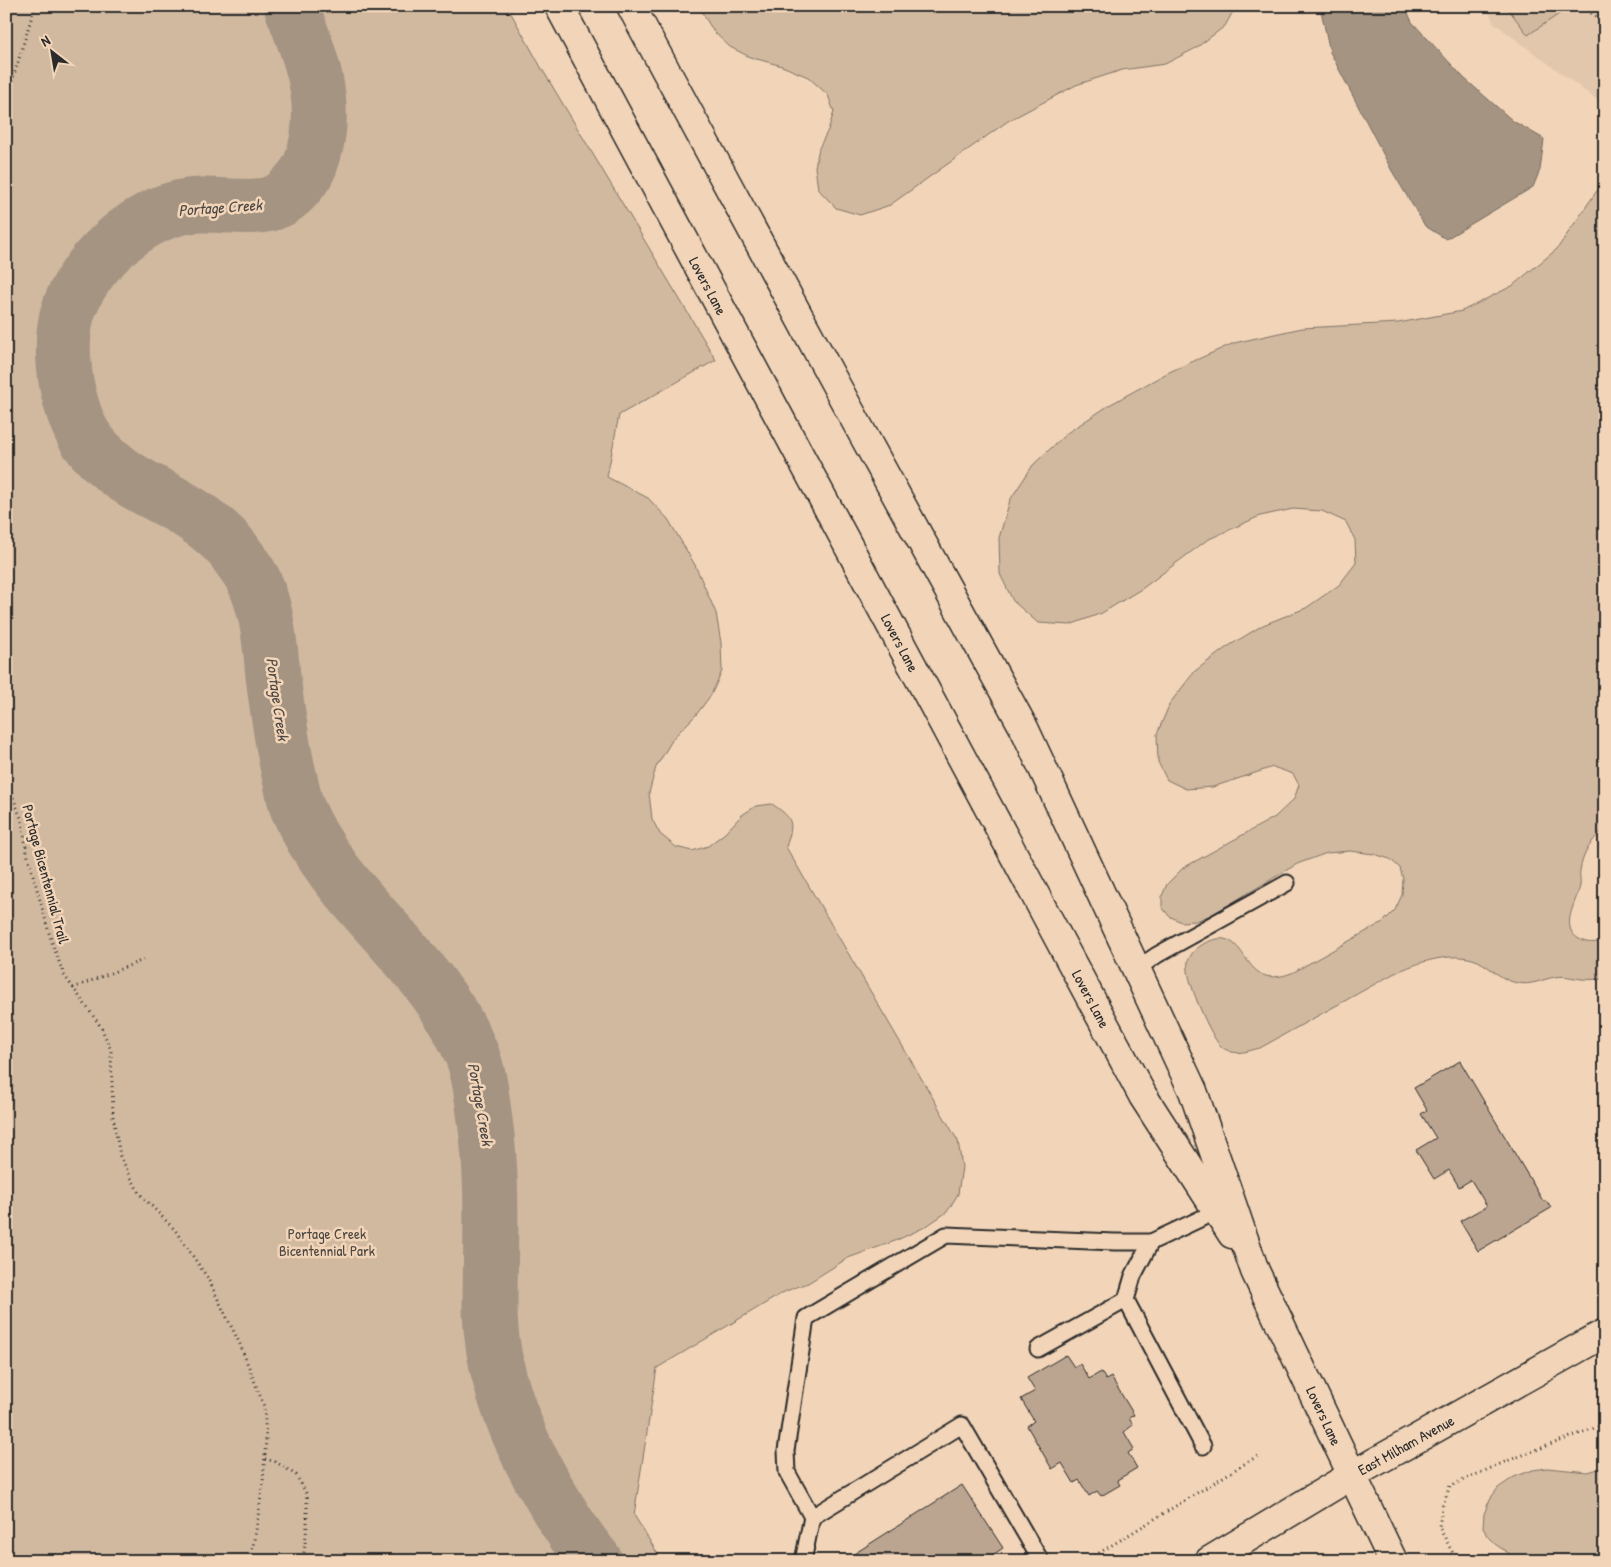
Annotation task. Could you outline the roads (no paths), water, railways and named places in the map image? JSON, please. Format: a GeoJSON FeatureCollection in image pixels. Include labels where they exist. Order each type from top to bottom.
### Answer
{"type":"FeatureCollection","features":[{"type":"Feature","properties":{"kind":"street","name":"Lovers Lane"},"geometry":{"type":"LineString","coordinates":[[559,6],[1143,1096],[1255,1271]]}},
{"type":"Feature","properties":{"kind":"street","name":"Lovers Lane"},"geometry":{"type":"LineString","coordinates":[[631,6],[1024,728],[1193,1091],[1255,1271],[1394,1561]]}},
{"type":"Feature","properties":{"kind":"street","name":"East Milham Avenue"},"geometry":{"type":"LineString","coordinates":[[1209,1561],[1352,1475],[1605,1333]]}},
{"type":"Feature","properties":{"kind":"lane"},"geometry":{"type":"LineString","coordinates":[[1136,970],[1157,955],[1287,882]]}},
{"type":"Feature","properties":{"kind":"lane"},"geometry":{"type":"LineString","coordinates":[[803,1561],[812,1518],[787,1472],[786,1451],[806,1318],[946,1235],[1151,1242],[1217,1211]]}},
{"type":"Feature","properties":{"kind":"lane"},"geometry":{"type":"LineString","coordinates":[[1038,1349],[1126,1300],[1134,1276],[1151,1242]]}},
{"type":"Feature","properties":{"kind":"lane"},"geometry":{"type":"LineString","coordinates":[[1126,1300],[1204,1446]]}},
{"type":"Feature","properties":{"kind":"lane"},"geometry":{"type":"LineString","coordinates":[[812,1518],[962,1425],[1041,1561]]}},
{"type":"Feature","properties":{"kind":"waterway","name":"Portage Creek"},"geometry":{"type":"LineString","coordinates":[[291,6],[311,60],[318,97],[318,134],[310,167],[290,193],[273,203],[254,206],[198,205],[168,211],[148,220],[110,248],[93,266],[80,285],[70,305],[64,339],[66,383],[75,417],[96,451],[124,475],[199,519],[228,544],[251,575],[266,617],[281,735],[297,807],[314,841],[335,872],[434,989],[455,1020],[472,1055],[480,1087],[490,1167],[490,1310],[495,1360],[509,1408],[528,1454],[572,1530],[595,1561]]}},
{"type":"Feature","properties":{"kind":"park label","name":"Portage Creek Bicentennial Park"},"geometry":{"type":"Point","coordinates":[327,1242]}}]}
